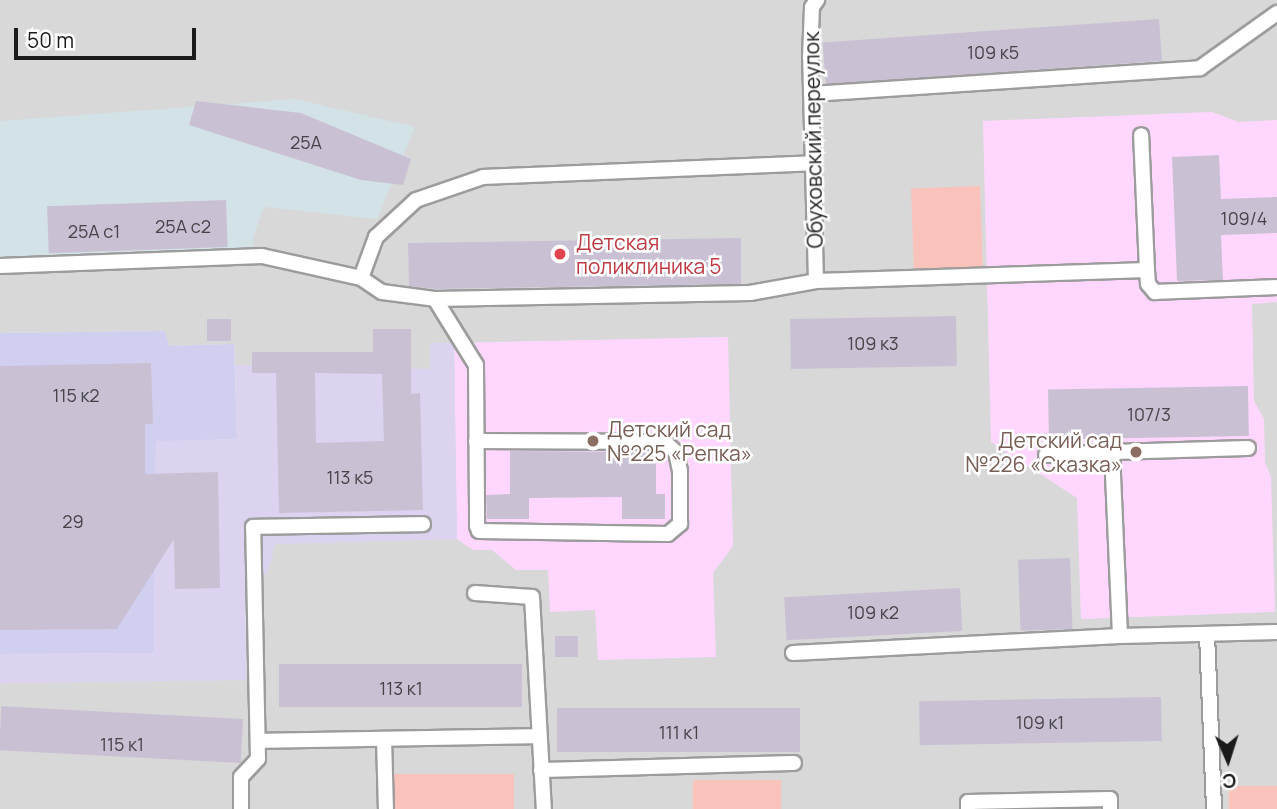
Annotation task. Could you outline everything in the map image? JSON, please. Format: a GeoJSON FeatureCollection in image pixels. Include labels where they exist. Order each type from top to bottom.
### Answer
{"type":"FeatureCollection","features":[{"type":"Feature","properties":{"kind":"lane","name":"Обуховский переулок"},"geometry":{"type":"LineString","coordinates":[[816,281],[811,94],[813,7],[817,0]]}},
{"type":"Feature","properties":{"kind":"lane"},"geometry":{"type":"LineString","coordinates":[[811,94],[1200,68],[1277,13]]}},
{"type":"Feature","properties":{"kind":"lane"},"geometry":{"type":"LineString","coordinates":[[1141,135],[1148,284],[1155,292],[1277,287]]}},
{"type":"Feature","properties":{"kind":"lane"},"geometry":{"type":"LineString","coordinates":[[361,278],[376,237],[416,200],[483,177],[811,163]]}},
{"type":"Feature","properties":{"kind":"lane"},"geometry":{"type":"LineString","coordinates":[[0,266],[262,256],[361,278],[382,292],[435,299],[750,293],[816,281],[1147,270]]}},
{"type":"Feature","properties":{"kind":"lane"},"geometry":{"type":"LineString","coordinates":[[435,299],[476,365],[477,526],[484,534],[668,534],[680,524],[680,471],[676,452],[664,442],[477,441]]}},
{"type":"Feature","properties":{"kind":"lane"},"geometry":{"type":"LineString","coordinates":[[1046,455],[1248,448]]}},
{"type":"Feature","properties":{"kind":"lane"},"geometry":{"type":"LineString","coordinates":[[1112,452],[1120,636]]}},
{"type":"Feature","properties":{"kind":"lane"},"geometry":{"type":"LineString","coordinates":[[242,809],[241,777],[258,759],[253,527],[423,524]]}},
{"type":"Feature","properties":{"kind":"lane"},"geometry":{"type":"LineString","coordinates":[[475,593],[531,597],[544,809]]}},
{"type":"Feature","properties":{"kind":"lane"},"geometry":{"type":"LineString","coordinates":[[793,653],[1120,636],[1277,632]]}},
{"type":"Feature","properties":{"kind":"lane"},"geometry":{"type":"LineString","coordinates":[[1207,634],[1214,809]]}},
{"type":"Feature","properties":{"kind":"lane"},"geometry":{"type":"LineString","coordinates":[[258,741],[539,736]]}},
{"type":"Feature","properties":{"kind":"lane"},"geometry":{"type":"LineString","coordinates":[[384,739],[386,809]]}},
{"type":"Feature","properties":{"kind":"lane"},"geometry":{"type":"LineString","coordinates":[[541,770],[794,763]]}},
{"type":"Feature","properties":{"kind":"lane"},"geometry":{"type":"LineString","coordinates":[[968,809],[968,802],[1110,799],[1110,809]]}},
{"type":"Feature","properties":{"kind":"shaded area"},"geometry":{"type":"Polygon","coordinates":[[[0,0],[1277,0],[1277,809],[0,809],[0,683],[246,680],[245,574],[275,544],[457,539],[430,369],[235,365],[234,344],[169,346],[165,331],[0,333],[0,0]]]}},
{"type":"Feature","properties":{"kind":"shaded area"},"geometry":{"type":"Polygon","coordinates":[[[295,99],[415,127],[377,219],[264,207],[253,238],[252,265],[0,266],[0,121],[295,99]]]}},
{"type":"Feature","properties":{"kind":"shaded area"},"geometry":{"type":"Polygon","coordinates":[[[1212,112],[1238,122],[1277,120],[1277,302],[1252,304],[1254,401],[1264,419],[1265,462],[1271,477],[1275,612],[1081,619],[1077,498],[991,442],[983,121],[1212,112]]]}},
{"type":"Feature","properties":{"kind":"shaded area"},"geometry":{"type":"Polygon","coordinates":[[[980,186],[983,270],[914,272],[911,188],[980,186]]]}},
{"type":"Feature","properties":{"kind":"shaded area"},"geometry":{"type":"Polygon","coordinates":[[[165,331],[169,346],[234,344],[237,439],[156,442],[154,653],[0,654],[0,333],[165,331]]]}},
{"type":"Feature","properties":{"kind":"shaded area","name":"Детский сад №225 «Репка»"},"geometry":{"type":"Polygon","coordinates":[[[728,337],[733,546],[713,573],[716,657],[598,660],[595,610],[550,612],[548,570],[516,570],[492,550],[473,550],[457,539],[454,343],[728,337]]]}},
{"type":"Feature","properties":{"kind":"shaded area"},"geometry":{"type":"Polygon","coordinates":[[[430,343],[454,343],[457,539],[275,544],[268,573],[245,574],[246,680],[0,683],[0,654],[154,653],[156,441],[237,439],[235,365],[430,369],[430,343]]]}},
{"type":"Feature","properties":{"kind":"shaded area"},"geometry":{"type":"Polygon","coordinates":[[[391,774],[514,774],[514,809],[391,809],[391,774]]]}},
{"type":"Feature","properties":{"kind":"shaded area"},"geometry":{"type":"Polygon","coordinates":[[[693,780],[781,780],[781,809],[693,809],[693,780]]]}},
{"type":"Feature","properties":{"kind":"shaded area"},"geometry":{"type":"Polygon","coordinates":[[[1229,786],[1277,786],[1277,809],[1229,809],[1229,786]]]}},
{"type":"Feature","properties":{"kind":"building"},"geometry":{"type":"Polygon","coordinates":[[[1159,19],[1162,61],[826,84],[823,43],[1159,19]]]}},
{"type":"Feature","properties":{"kind":"building"},"geometry":{"type":"Polygon","coordinates":[[[196,101],[301,113],[411,159],[403,185],[361,180],[189,125],[196,101]]]}},
{"type":"Feature","properties":{"kind":"building"},"geometry":{"type":"Polygon","coordinates":[[[1219,155],[1221,199],[1277,197],[1277,233],[1221,235],[1223,280],[1177,281],[1172,157],[1219,155]]]}},
{"type":"Feature","properties":{"kind":"building"},"geometry":{"type":"Polygon","coordinates":[[[226,200],[228,247],[49,253],[47,206],[226,200]]]}},
{"type":"Feature","properties":{"kind":"building"},"geometry":{"type":"Polygon","coordinates":[[[741,238],[741,284],[436,289],[409,286],[408,243],[741,238]]]}},
{"type":"Feature","properties":{"kind":"building"},"geometry":{"type":"Polygon","coordinates":[[[956,316],[957,366],[791,369],[790,319],[956,316]]]}},
{"type":"Feature","properties":{"kind":"building"},"geometry":{"type":"Polygon","coordinates":[[[207,319],[231,319],[231,341],[207,341],[207,319]]]}},
{"type":"Feature","properties":{"kind":"building"},"geometry":{"type":"Polygon","coordinates":[[[373,329],[411,329],[411,394],[420,393],[423,510],[279,513],[276,373],[252,373],[252,352],[373,352],[373,329]],[[315,373],[316,443],[384,441],[382,374],[315,373]]]}},
{"type":"Feature","properties":{"kind":"building"},"geometry":{"type":"Polygon","coordinates":[[[151,363],[153,424],[145,424],[145,474],[218,472],[220,588],[175,589],[174,539],[117,629],[0,630],[0,366],[151,363]]]}},
{"type":"Feature","properties":{"kind":"building"},"geometry":{"type":"Polygon","coordinates":[[[1248,386],[1249,436],[1049,439],[1048,389],[1248,386]]]}},
{"type":"Feature","properties":{"kind":"building"},"geometry":{"type":"Polygon","coordinates":[[[510,451],[656,452],[656,494],[665,494],[665,519],[622,519],[622,497],[529,498],[529,519],[487,519],[486,495],[510,494],[510,451]]]}},
{"type":"Feature","properties":{"kind":"building"},"geometry":{"type":"Polygon","coordinates":[[[1070,558],[1072,629],[1021,631],[1018,560],[1070,558]]]}},
{"type":"Feature","properties":{"kind":"building"},"geometry":{"type":"Polygon","coordinates":[[[960,588],[962,631],[786,640],[784,597],[960,588]]]}},
{"type":"Feature","properties":{"kind":"building"},"geometry":{"type":"Polygon","coordinates":[[[555,636],[578,636],[578,657],[555,657],[555,636]]]}},
{"type":"Feature","properties":{"kind":"building"},"geometry":{"type":"Polygon","coordinates":[[[279,664],[522,664],[522,707],[279,707],[279,664]]]}},
{"type":"Feature","properties":{"kind":"building"},"geometry":{"type":"Polygon","coordinates":[[[1161,697],[1162,741],[920,745],[919,701],[1161,697]]]}},
{"type":"Feature","properties":{"kind":"building"},"geometry":{"type":"Polygon","coordinates":[[[1,706],[243,719],[241,763],[0,750],[1,706]]]}},
{"type":"Feature","properties":{"kind":"building"},"geometry":{"type":"Polygon","coordinates":[[[557,708],[800,708],[800,752],[557,752],[557,708]]]}},
{"type":"Feature","properties":{"kind":"place","name":"Детская поликлиника 5"},"geometry":{"type":"Point","coordinates":[560,254]}},
{"type":"Feature","properties":{"kind":"place","name":"Детский сад №225 «Репка»"},"geometry":{"type":"Point","coordinates":[593,441]}},
{"type":"Feature","properties":{"kind":"place","name":"Детский сад №226 «Сказка»"},"geometry":{"type":"Point","coordinates":[1136,452]}}]}
